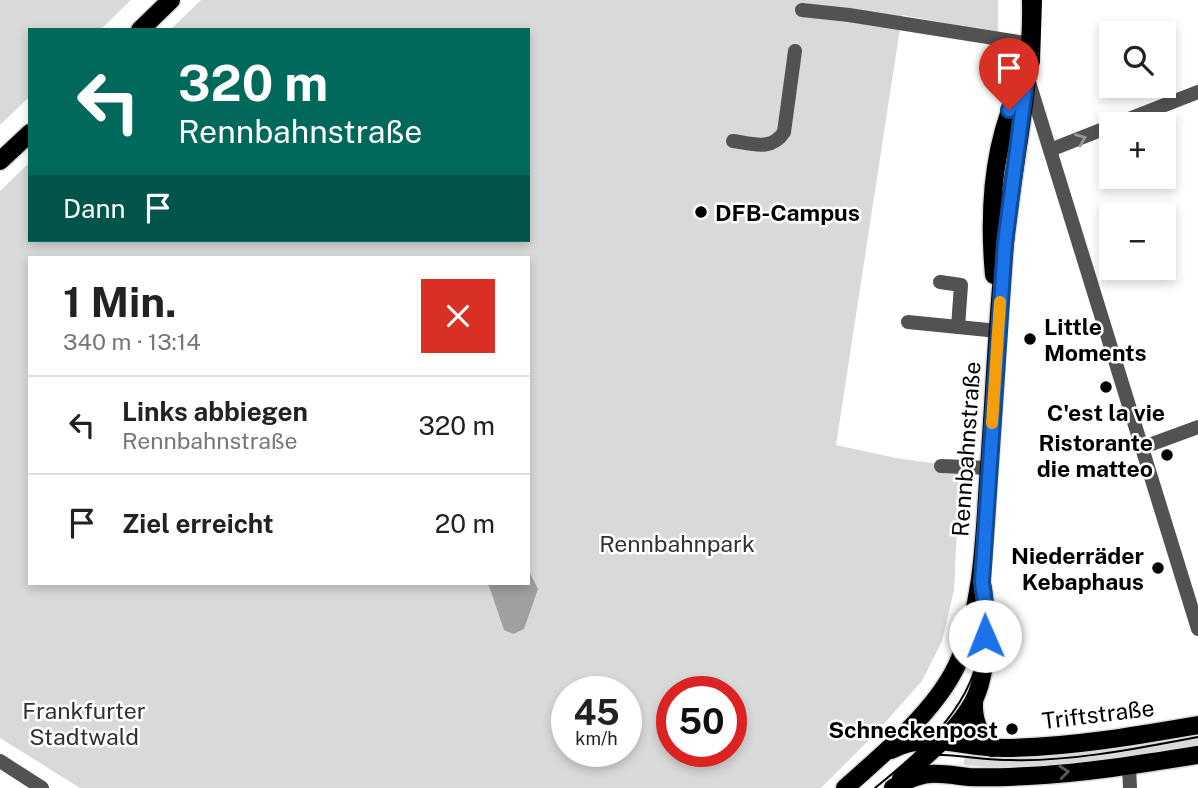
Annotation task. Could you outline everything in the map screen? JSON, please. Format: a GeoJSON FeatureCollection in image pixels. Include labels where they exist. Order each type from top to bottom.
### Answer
{"type":"FeatureCollection","features":[{"type":"Feature","properties":{"kind":"main road"},"geometry":{"type":"LineString","coordinates":[[142,28],[171,0]]}},
{"type":"Feature","properties":{"kind":"main road","name":"Rennbahnstraße"},"geometry":{"type":"LineString","coordinates":[[893,788],[923,748],[943,740],[974,701],[982,676],[987,617],[982,582],[1006,230],[1024,79],[1031,44],[1031,7]]}},
{"type":"Feature","properties":{"kind":"main road","name":"Rennbahnstraße"},"geometry":{"type":"LineString","coordinates":[[999,326],[992,256],[985,227],[1006,116],[1024,79]]}},
{"type":"Feature","properties":{"kind":"main road"},"geometry":{"type":"LineString","coordinates":[[0,161],[28,135]]}},
{"type":"Feature","properties":{"kind":"main road","name":"Rennbahnstraße"},"geometry":{"type":"LineString","coordinates":[[845,788],[882,755],[928,708],[945,686],[960,658],[982,582]]}},
{"type":"Feature","properties":{"kind":"main road"},"geometry":{"type":"LineString","coordinates":[[974,701],[974,718],[978,731],[992,748]]}},
{"type":"Feature","properties":{"kind":"main road"},"geometry":{"type":"LineString","coordinates":[[928,708],[918,732],[923,748],[938,767],[974,782],[1129,766],[1198,755]]}},
{"type":"Feature","properties":{"kind":"main road","name":"Triftstraße"},"geometry":{"type":"LineString","coordinates":[[943,740],[992,748],[1102,741],[1198,725]]}},
{"type":"Feature","properties":{"kind":"main road"},"geometry":{"type":"LineString","coordinates":[[882,755],[903,743],[923,748]]}},
{"type":"Feature","properties":{"kind":"main road"},"geometry":{"type":"LineString","coordinates":[[893,788],[912,776],[949,773]]}},
{"type":"Feature","properties":{"kind":"street"},"geometry":{"type":"LineString","coordinates":[[802,10],[1031,44]]}},
{"type":"Feature","properties":{"kind":"street"},"geometry":{"type":"LineString","coordinates":[[733,141],[772,145],[779,140],[784,132],[795,51]]}},
{"type":"Feature","properties":{"kind":"street"},"geometry":{"type":"LineString","coordinates":[[1024,79],[1050,150],[1141,448],[1193,591],[1198,629]]}},
{"type":"Feature","properties":{"kind":"street"},"geometry":{"type":"LineString","coordinates":[[992,256],[1000,242],[1014,134],[1023,103],[1024,79]]}},
{"type":"Feature","properties":{"kind":"street"},"geometry":{"type":"LineString","coordinates":[[1147,112],[1198,92]]}},
{"type":"Feature","properties":{"kind":"street"},"geometry":{"type":"LineString","coordinates":[[1050,150],[1099,131]]}},
{"type":"Feature","properties":{"kind":"street"},"geometry":{"type":"LineString","coordinates":[[940,282],[961,285],[958,327]]}},
{"type":"Feature","properties":{"kind":"street"},"geometry":{"type":"LineString","coordinates":[[908,322],[958,327],[999,326]]}},
{"type":"Feature","properties":{"kind":"street"},"geometry":{"type":"LineString","coordinates":[[1141,448],[1198,427]]}},
{"type":"Feature","properties":{"kind":"street"},"geometry":{"type":"LineString","coordinates":[[941,466],[989,468]]}},
{"type":"Feature","properties":{"kind":"street"},"geometry":{"type":"LineString","coordinates":[[0,761],[42,788]]}},
{"type":"Feature","properties":{"kind":"street"},"geometry":{"type":"LineString","coordinates":[[1129,766],[1130,788]]}},
{"type":"Feature","properties":{"kind":"green space"},"geometry":{"type":"Polygon","coordinates":[[[0,0],[131,0],[102,28],[28,28],[28,98],[0,125],[0,0]]]}},
{"type":"Feature","properties":{"kind":"green space"},"geometry":{"type":"Polygon","coordinates":[[[201,0],[998,0],[998,33],[902,15],[836,445],[896,458],[960,467],[954,590],[942,641],[922,681],[873,736],[821,788],[80,788],[0,738],[0,191],[28,164],[28,242],[530,242],[530,28],[172,28],[201,0]]]}},
{"type":"Feature","properties":{"kind":"green space"},"geometry":{"type":"Polygon","coordinates":[[[1198,735],[1198,746],[1125,758],[1011,769],[963,765],[966,754],[1054,755],[1198,735]]]}},
{"type":"Feature","properties":{"kind":"shaded area"},"geometry":{"type":"Polygon","coordinates":[[[530,573],[538,589],[524,629],[513,634],[504,630],[489,585],[530,585],[530,573]]]}},
{"type":"Feature","properties":{"kind":"tram line"},"geometry":{"type":"LineString","coordinates":[[875,788],[912,757],[945,723],[969,684],[977,662],[982,637],[1006,243],[1018,145],[1039,62],[1041,0]]}},
{"type":"Feature","properties":{"kind":"tram line"},"geometry":{"type":"LineString","coordinates":[[914,756],[1057,759],[1198,737]]}},
{"type":"Feature","properties":{"kind":"slow traffic"},"geometry":{"type":"LineString","coordinates":[[992,423],[1000,302]]}},
{"type":"Feature","properties":{"kind":"place","name":"DFB-Campus"},"geometry":{"type":"Point","coordinates":[701,212]}},
{"type":"Feature","properties":{"kind":"place","name":"Little Moments"},"geometry":{"type":"Point","coordinates":[1030,339]}},
{"type":"Feature","properties":{"kind":"place","name":"C'est la vie"},"geometry":{"type":"Point","coordinates":[1106,387]}},
{"type":"Feature","properties":{"kind":"place","name":"Ristorante die matteo"},"geometry":{"type":"Point","coordinates":[1167,455]}},
{"type":"Feature","properties":{"kind":"place","name":"Niederräder Kebaphaus"},"geometry":{"type":"Point","coordinates":[1158,568]}},
{"type":"Feature","properties":{"kind":"place","name":"Schneckenpost"},"geometry":{"type":"Point","coordinates":[1012,729]}},
{"type":"Feature","properties":{"kind":"route"},"geometry":{"type":"LineString","coordinates":[[985,636],[987,617],[982,582],[999,320],[1015,154],[1024,108],[1027,73],[1009,110]]}},
{"type":"Feature","properties":{"kind":"park label","name":"Rennbahnpark"},"geometry":{"type":"Point","coordinates":[677,543]}},
{"type":"Feature","properties":{"kind":"park label","name":"Frankfurter Stadtwald"},"geometry":{"type":"Point","coordinates":[84,723]}}]}
